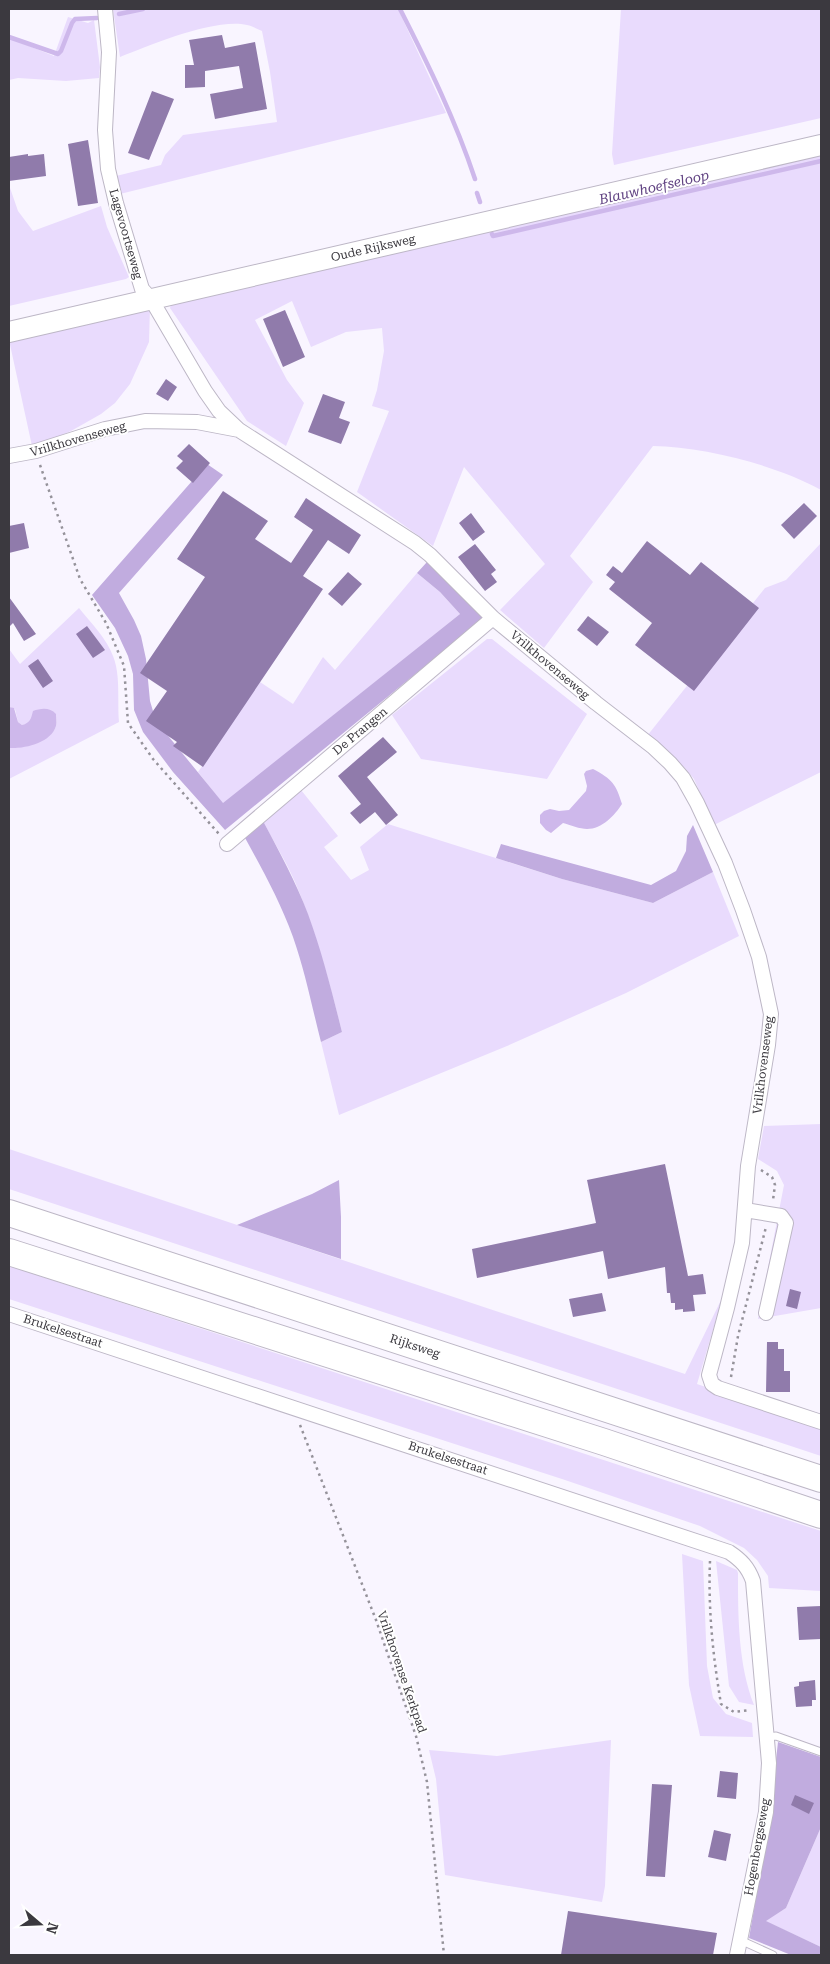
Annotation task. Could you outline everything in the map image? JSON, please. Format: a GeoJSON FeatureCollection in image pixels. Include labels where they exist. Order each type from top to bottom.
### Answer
{"type":"FeatureCollection","features":[{"type":"Feature","properties":{"kind":"highway","name":"Rijksweg"},"geometry":{"type":"LineString","coordinates":[[9,1213],[821,1479]]}},
{"type":"Feature","properties":{"kind":"highway"},"geometry":{"type":"LineString","coordinates":[[9,1252],[604,1442],[821,1515]]}},
{"type":"Feature","properties":{"kind":"street","name":"Lagevoortseweg"},"geometry":{"type":"LineString","coordinates":[[105,9],[109,52],[105,130],[108,169],[116,203],[142,289],[151,299],[205,391],[219,411],[239,430]]}},
{"type":"Feature","properties":{"kind":"street","name":"Oude Rijksweg"},"geometry":{"type":"LineString","coordinates":[[9,332],[821,145]]}},
{"type":"Feature","properties":{"kind":"street","name":"Vrilkhovenseweg"},"geometry":{"type":"LineString","coordinates":[[9,456],[36,451],[105,429],[145,422],[197,422],[239,430],[415,543],[430,555],[493,618],[596,703],[653,746],[683,778],[725,864],[759,957],[771,1014],[768,1045],[748,1166],[742,1243],[709,1369],[710,1381],[718,1388],[821,1422]]}},
{"type":"Feature","properties":{"kind":"street","name":"De Prangen"},"geometry":{"type":"LineString","coordinates":[[227,844],[493,618]]}},
{"type":"Feature","properties":{"kind":"street"},"geometry":{"type":"LineString","coordinates":[[745,1210],[781,1216],[786,1223],[766,1313]]}},
{"type":"Feature","properties":{"kind":"street","name":"Brukelsestraat"},"geometry":{"type":"LineString","coordinates":[[9,1314],[729,1552],[740,1559],[748,1568],[753,1581],[765,1708]]}},
{"type":"Feature","properties":{"kind":"street","name":"Hogenbergseweg"},"geometry":{"type":"LineString","coordinates":[[737,1955],[766,1812],[769,1763],[765,1708]]}},
{"type":"Feature","properties":{"kind":"lane"},"geometry":{"type":"LineString","coordinates":[[768,1737],[776,1736],[821,1752]]}},
{"type":"Feature","properties":{"kind":"lane"},"geometry":{"type":"LineString","coordinates":[[740,1939],[772,1955]]}},
{"type":"Feature","properties":{"kind":"path"},"geometry":{"type":"LineString","coordinates":[[36,451],[80,579],[106,623],[124,666],[128,723],[153,759],[227,844]]}},
{"type":"Feature","properties":{"kind":"path"},"geometry":{"type":"LineString","coordinates":[[731,1377],[738,1336],[770,1213],[775,1185],[772,1177],[748,1166]]}},
{"type":"Feature","properties":{"kind":"path","name":"Vrilkhovense Kerkpad"},"geometry":{"type":"LineString","coordinates":[[292,1406],[376,1620],[416,1736],[427,1782],[444,1955]]}},
{"type":"Feature","properties":{"kind":"path"},"geometry":{"type":"LineString","coordinates":[[710,1560],[709,1596],[712,1646],[722,1704],[734,1712],[765,1708]]}},
{"type":"Feature","properties":{"kind":"shaded area"},"geometry":{"type":"Polygon","coordinates":[[[113,9],[398,9],[446,113],[120,194],[116,176],[161,165],[165,155],[183,135],[277,122],[262,31],[247,25],[218,25],[183,34],[120,57],[113,9]]]}},
{"type":"Feature","properties":{"kind":"shaded area"},"geometry":{"type":"Polygon","coordinates":[[[621,9],[821,9],[821,118],[614,165],[612,154],[621,9]]]}},
{"type":"Feature","properties":{"kind":"shaded area"},"geometry":{"type":"Polygon","coordinates":[[[68,17],[88,23],[94,20],[100,67],[99,78],[66,81],[18,78],[9,80],[9,38],[54,56],[68,17]]]}},
{"type":"Feature","properties":{"kind":"shaded area"},"geometry":{"type":"Polygon","coordinates":[[[821,151],[821,490],[783,473],[740,459],[695,450],[653,446],[570,556],[593,582],[544,648],[500,610],[545,564],[464,467],[433,546],[357,492],[389,411],[372,406],[384,351],[382,328],[346,332],[311,347],[292,301],[255,320],[287,380],[304,403],[286,446],[247,421],[170,308],[172,301],[821,151]]]}},
{"type":"Feature","properties":{"kind":"shaded area"},"geometry":{"type":"Polygon","coordinates":[[[9,185],[18,211],[33,231],[101,206],[107,227],[129,277],[9,306],[9,185]]]}},
{"type":"Feature","properties":{"kind":"shaded area"},"geometry":{"type":"Polygon","coordinates":[[[150,307],[149,342],[130,384],[115,403],[101,414],[71,431],[32,446],[9,340],[150,307]]]}},
{"type":"Feature","properties":{"kind":"shaded area"},"geometry":{"type":"Polygon","coordinates":[[[207,464],[223,475],[119,593],[141,636],[146,659],[150,701],[156,721],[223,803],[460,614],[440,592],[417,573],[427,562],[485,617],[225,830],[173,772],[143,732],[134,710],[133,674],[128,656],[115,628],[92,595],[207,464]]]}},
{"type":"Feature","properties":{"kind":"shaded area"},"geometry":{"type":"Polygon","coordinates":[[[821,543],[821,772],[714,825],[694,779],[684,767],[647,736],[765,588],[786,580],[821,543]]]}},
{"type":"Feature","properties":{"kind":"shaded area"},"geometry":{"type":"Polygon","coordinates":[[[417,573],[440,592],[460,614],[223,804],[198,772],[260,682],[293,704],[323,657],[335,670],[417,573]]]}},
{"type":"Feature","properties":{"kind":"shaded area"},"geometry":{"type":"Polygon","coordinates":[[[79,608],[103,637],[113,656],[118,680],[119,722],[9,779],[9,748],[28,745],[49,735],[56,726],[56,714],[30,721],[27,724],[22,725],[18,722],[15,709],[9,707],[9,649],[20,664],[79,608]]]}},
{"type":"Feature","properties":{"kind":"shaded area"},"geometry":{"type":"Polygon","coordinates":[[[487,639],[492,639],[587,714],[547,779],[421,759],[392,715],[487,639]]]}},
{"type":"Feature","properties":{"kind":"shaded area"},"geometry":{"type":"Polygon","coordinates":[[[9,707],[14,708],[18,722],[22,725],[30,720],[33,711],[51,710],[56,714],[56,726],[49,737],[43,741],[29,746],[9,748],[9,707]]]}},
{"type":"Feature","properties":{"kind":"shaded area"},"geometry":{"type":"Polygon","coordinates":[[[593,769],[609,779],[615,787],[622,804],[619,808],[608,821],[598,827],[587,829],[563,823],[551,833],[546,830],[540,823],[540,815],[550,809],[559,811],[569,810],[586,791],[587,786],[584,774],[586,771],[593,769]]]}},
{"type":"Feature","properties":{"kind":"shaded area"},"geometry":{"type":"Polygon","coordinates":[[[301,790],[338,836],[324,847],[351,880],[369,870],[360,847],[388,824],[562,879],[653,903],[713,872],[739,936],[626,993],[507,1046],[339,1115],[321,1042],[342,1032],[322,956],[303,900],[288,866],[263,821],[301,790]]]}},
{"type":"Feature","properties":{"kind":"shaded area"},"geometry":{"type":"Polygon","coordinates":[[[263,821],[287,867],[308,914],[331,987],[342,1032],[321,1042],[305,976],[293,937],[277,898],[244,836],[263,821]]]}},
{"type":"Feature","properties":{"kind":"shaded area"},"geometry":{"type":"Polygon","coordinates":[[[693,825],[713,872],[653,903],[562,879],[496,858],[501,844],[651,885],[676,871],[686,851],[687,836],[693,825]]]}},
{"type":"Feature","properties":{"kind":"shaded area"},"geometry":{"type":"Polygon","coordinates":[[[821,1124],[821,1308],[758,1319],[784,1185],[777,1171],[758,1159],[764,1126],[821,1124]]]}},
{"type":"Feature","properties":{"kind":"shaded area"},"geometry":{"type":"Polygon","coordinates":[[[9,1149],[685,1374],[723,1296],[697,1384],[821,1427],[821,1456],[9,1189],[9,1149]]]}},
{"type":"Feature","properties":{"kind":"shaded area"},"geometry":{"type":"Polygon","coordinates":[[[339,1180],[341,1259],[237,1225],[312,1194],[339,1180]]]}},
{"type":"Feature","properties":{"kind":"shaded area"},"geometry":{"type":"Polygon","coordinates":[[[9,1266],[821,1531],[821,1591],[769,1588],[768,1576],[757,1560],[744,1548],[700,1526],[562,1479],[9,1299],[9,1266]]]}},
{"type":"Feature","properties":{"kind":"shaded area"},"geometry":{"type":"Polygon","coordinates":[[[682,1554],[703,1561],[707,1666],[713,1698],[726,1714],[752,1723],[753,1737],[700,1736],[689,1685],[682,1554]]]}},
{"type":"Feature","properties":{"kind":"shaded area"},"geometry":{"type":"Polygon","coordinates":[[[716,1561],[737,1570],[738,1573],[742,1657],[754,1705],[739,1702],[729,1686],[716,1561]]]}},
{"type":"Feature","properties":{"kind":"shaded area"},"geometry":{"type":"Polygon","coordinates":[[[611,1740],[605,1886],[602,1902],[445,1875],[436,1779],[429,1750],[497,1756],[611,1740]]]}},
{"type":"Feature","properties":{"kind":"shaded area"},"geometry":{"type":"Polygon","coordinates":[[[778,1742],[821,1757],[821,1827],[786,1908],[766,1921],[821,1947],[821,1955],[791,1955],[749,1938],[769,1823],[778,1742]]]}},
{"type":"Feature","properties":{"kind":"shaded area"},"geometry":{"type":"Polygon","coordinates":[[[821,1827],[821,1947],[765,1921],[786,1908],[821,1827]]]}},
{"type":"Feature","properties":{"kind":"building"},"geometry":{"type":"Polygon","coordinates":[[[222,35],[225,48],[255,42],[267,109],[215,119],[210,94],[243,88],[239,66],[205,71],[205,87],[185,88],[185,65],[194,65],[189,40],[222,35]]]}},
{"type":"Feature","properties":{"kind":"building"},"geometry":{"type":"Polygon","coordinates":[[[152,91],[174,99],[149,160],[128,153],[152,91]]]}},
{"type":"Feature","properties":{"kind":"building"},"geometry":{"type":"Polygon","coordinates":[[[88,140],[98,203],[78,206],[68,144],[88,140]]]}},
{"type":"Feature","properties":{"kind":"building"},"geometry":{"type":"Polygon","coordinates":[[[28,154],[28,156],[44,154],[46,176],[9,181],[9,157],[28,154]]]}},
{"type":"Feature","properties":{"kind":"building"},"geometry":{"type":"Polygon","coordinates":[[[285,310],[305,357],[283,367],[263,319],[285,310]]]}},
{"type":"Feature","properties":{"kind":"building"},"geometry":{"type":"Polygon","coordinates":[[[166,379],[177,387],[168,401],[156,394],[166,379]]]}},
{"type":"Feature","properties":{"kind":"building"},"geometry":{"type":"Polygon","coordinates":[[[323,394],[345,402],[339,418],[350,422],[341,444],[308,432],[323,394]]]}},
{"type":"Feature","properties":{"kind":"building"},"geometry":{"type":"Polygon","coordinates":[[[189,444],[210,463],[193,483],[176,468],[183,461],[177,456],[189,444]]]}},
{"type":"Feature","properties":{"kind":"building"},"geometry":{"type":"Polygon","coordinates":[[[223,491],[268,521],[255,539],[291,563],[313,530],[294,517],[306,498],[361,535],[349,554],[328,540],[303,576],[323,589],[203,767],[173,746],[177,742],[146,721],[167,691],[140,673],[205,577],[177,559],[223,491]]]}},
{"type":"Feature","properties":{"kind":"building"},"geometry":{"type":"Polygon","coordinates":[[[804,503],[817,516],[794,539],[781,525],[804,503]]]}},
{"type":"Feature","properties":{"kind":"building"},"geometry":{"type":"Polygon","coordinates":[[[471,513],[485,532],[473,541],[459,523],[471,513]]]}},
{"type":"Feature","properties":{"kind":"building"},"geometry":{"type":"Polygon","coordinates":[[[24,523],[29,548],[9,553],[9,526],[24,523]]]}},
{"type":"Feature","properties":{"kind":"building"},"geometry":{"type":"Polygon","coordinates":[[[647,541],[690,575],[701,562],[759,608],[694,691],[635,645],[652,623],[609,589],[615,582],[606,575],[613,566],[622,573],[647,541]]]}},
{"type":"Feature","properties":{"kind":"building"},"geometry":{"type":"Polygon","coordinates":[[[475,544],[496,570],[491,574],[497,582],[485,591],[458,557],[475,544]]]}},
{"type":"Feature","properties":{"kind":"building"},"geometry":{"type":"Polygon","coordinates":[[[348,572],[362,584],[342,606],[328,594],[348,572]]]}},
{"type":"Feature","properties":{"kind":"building"},"geometry":{"type":"Polygon","coordinates":[[[9,597],[36,634],[24,641],[13,623],[9,627],[9,597]]]}},
{"type":"Feature","properties":{"kind":"building"},"geometry":{"type":"Polygon","coordinates":[[[588,616],[609,632],[597,646],[577,630],[588,616]]]}},
{"type":"Feature","properties":{"kind":"building"},"geometry":{"type":"Polygon","coordinates":[[[87,626],[105,650],[93,658],[76,634],[87,626]]]}},
{"type":"Feature","properties":{"kind":"building"},"geometry":{"type":"Polygon","coordinates":[[[38,659],[53,681],[43,688],[28,666],[38,659]]]}},
{"type":"Feature","properties":{"kind":"building"},"geometry":{"type":"Polygon","coordinates":[[[383,737],[397,752],[367,777],[398,815],[386,825],[375,812],[360,824],[350,813],[361,804],[338,776],[383,737]]]}},
{"type":"Feature","properties":{"kind":"building"},"geometry":{"type":"Polygon","coordinates":[[[665,1164],[688,1276],[703,1274],[706,1294],[693,1295],[695,1311],[683,1312],[683,1309],[675,1310],[675,1303],[671,1303],[670,1293],[667,1293],[665,1267],[608,1279],[603,1251],[477,1278],[472,1249],[596,1223],[587,1180],[665,1164]]]}},
{"type":"Feature","properties":{"kind":"building"},"geometry":{"type":"Polygon","coordinates":[[[790,1289],[801,1292],[797,1309],[786,1306],[790,1289]]]}},
{"type":"Feature","properties":{"kind":"building"},"geometry":{"type":"Polygon","coordinates":[[[602,1293],[606,1311],[573,1317],[569,1299],[602,1293]]]}},
{"type":"Feature","properties":{"kind":"building"},"geometry":{"type":"Polygon","coordinates":[[[767,1342],[778,1342],[778,1349],[784,1349],[784,1371],[790,1371],[790,1392],[766,1392],[767,1342]]]}},
{"type":"Feature","properties":{"kind":"building"},"geometry":{"type":"Polygon","coordinates":[[[821,1606],[821,1639],[799,1640],[797,1607],[821,1606]]]}},
{"type":"Feature","properties":{"kind":"building"},"geometry":{"type":"Polygon","coordinates":[[[815,1680],[816,1700],[812,1700],[812,1706],[796,1707],[794,1687],[799,1686],[799,1682],[815,1680]]]}},
{"type":"Feature","properties":{"kind":"building"},"geometry":{"type":"Polygon","coordinates":[[[720,1771],[738,1773],[736,1799],[717,1797],[720,1771]]]}},
{"type":"Feature","properties":{"kind":"building"},"geometry":{"type":"Polygon","coordinates":[[[652,1784],[672,1785],[665,1877],[646,1876],[652,1784]]]}},
{"type":"Feature","properties":{"kind":"building"},"geometry":{"type":"Polygon","coordinates":[[[795,1795],[814,1803],[809,1814],[791,1805],[795,1795]]]}},
{"type":"Feature","properties":{"kind":"building"},"geometry":{"type":"Polygon","coordinates":[[[714,1830],[731,1834],[726,1861],[708,1857],[714,1830]]]}},
{"type":"Feature","properties":{"kind":"building"},"geometry":{"type":"Polygon","coordinates":[[[568,1911],[717,1933],[713,1955],[561,1955],[568,1911]]]}},
{"type":"Feature","properties":{"kind":"waterway","name":"Blauwhoefseloop"},"geometry":{"type":"LineString","coordinates":[[119,14],[143,9]]}},
{"type":"Feature","properties":{"kind":"waterway","name":"Blauwhoefseloop"},"geometry":{"type":"LineString","coordinates":[[400,9],[450,113],[475,179]]}},
{"type":"Feature","properties":{"kind":"waterway","name":"Blauwhoefseloop"},"geometry":{"type":"LineString","coordinates":[[9,37],[58,54],[75,19],[97,18]]}},
{"type":"Feature","properties":{"kind":"waterway","name":"Blauwhoefseloop"},"geometry":{"type":"LineString","coordinates":[[492,234],[493,236],[821,161]]}},
{"type":"Feature","properties":{"kind":"waterway","name":"Blauwhoefseloop"},"geometry":{"type":"LineString","coordinates":[[477,193],[480,202]]}}]}
